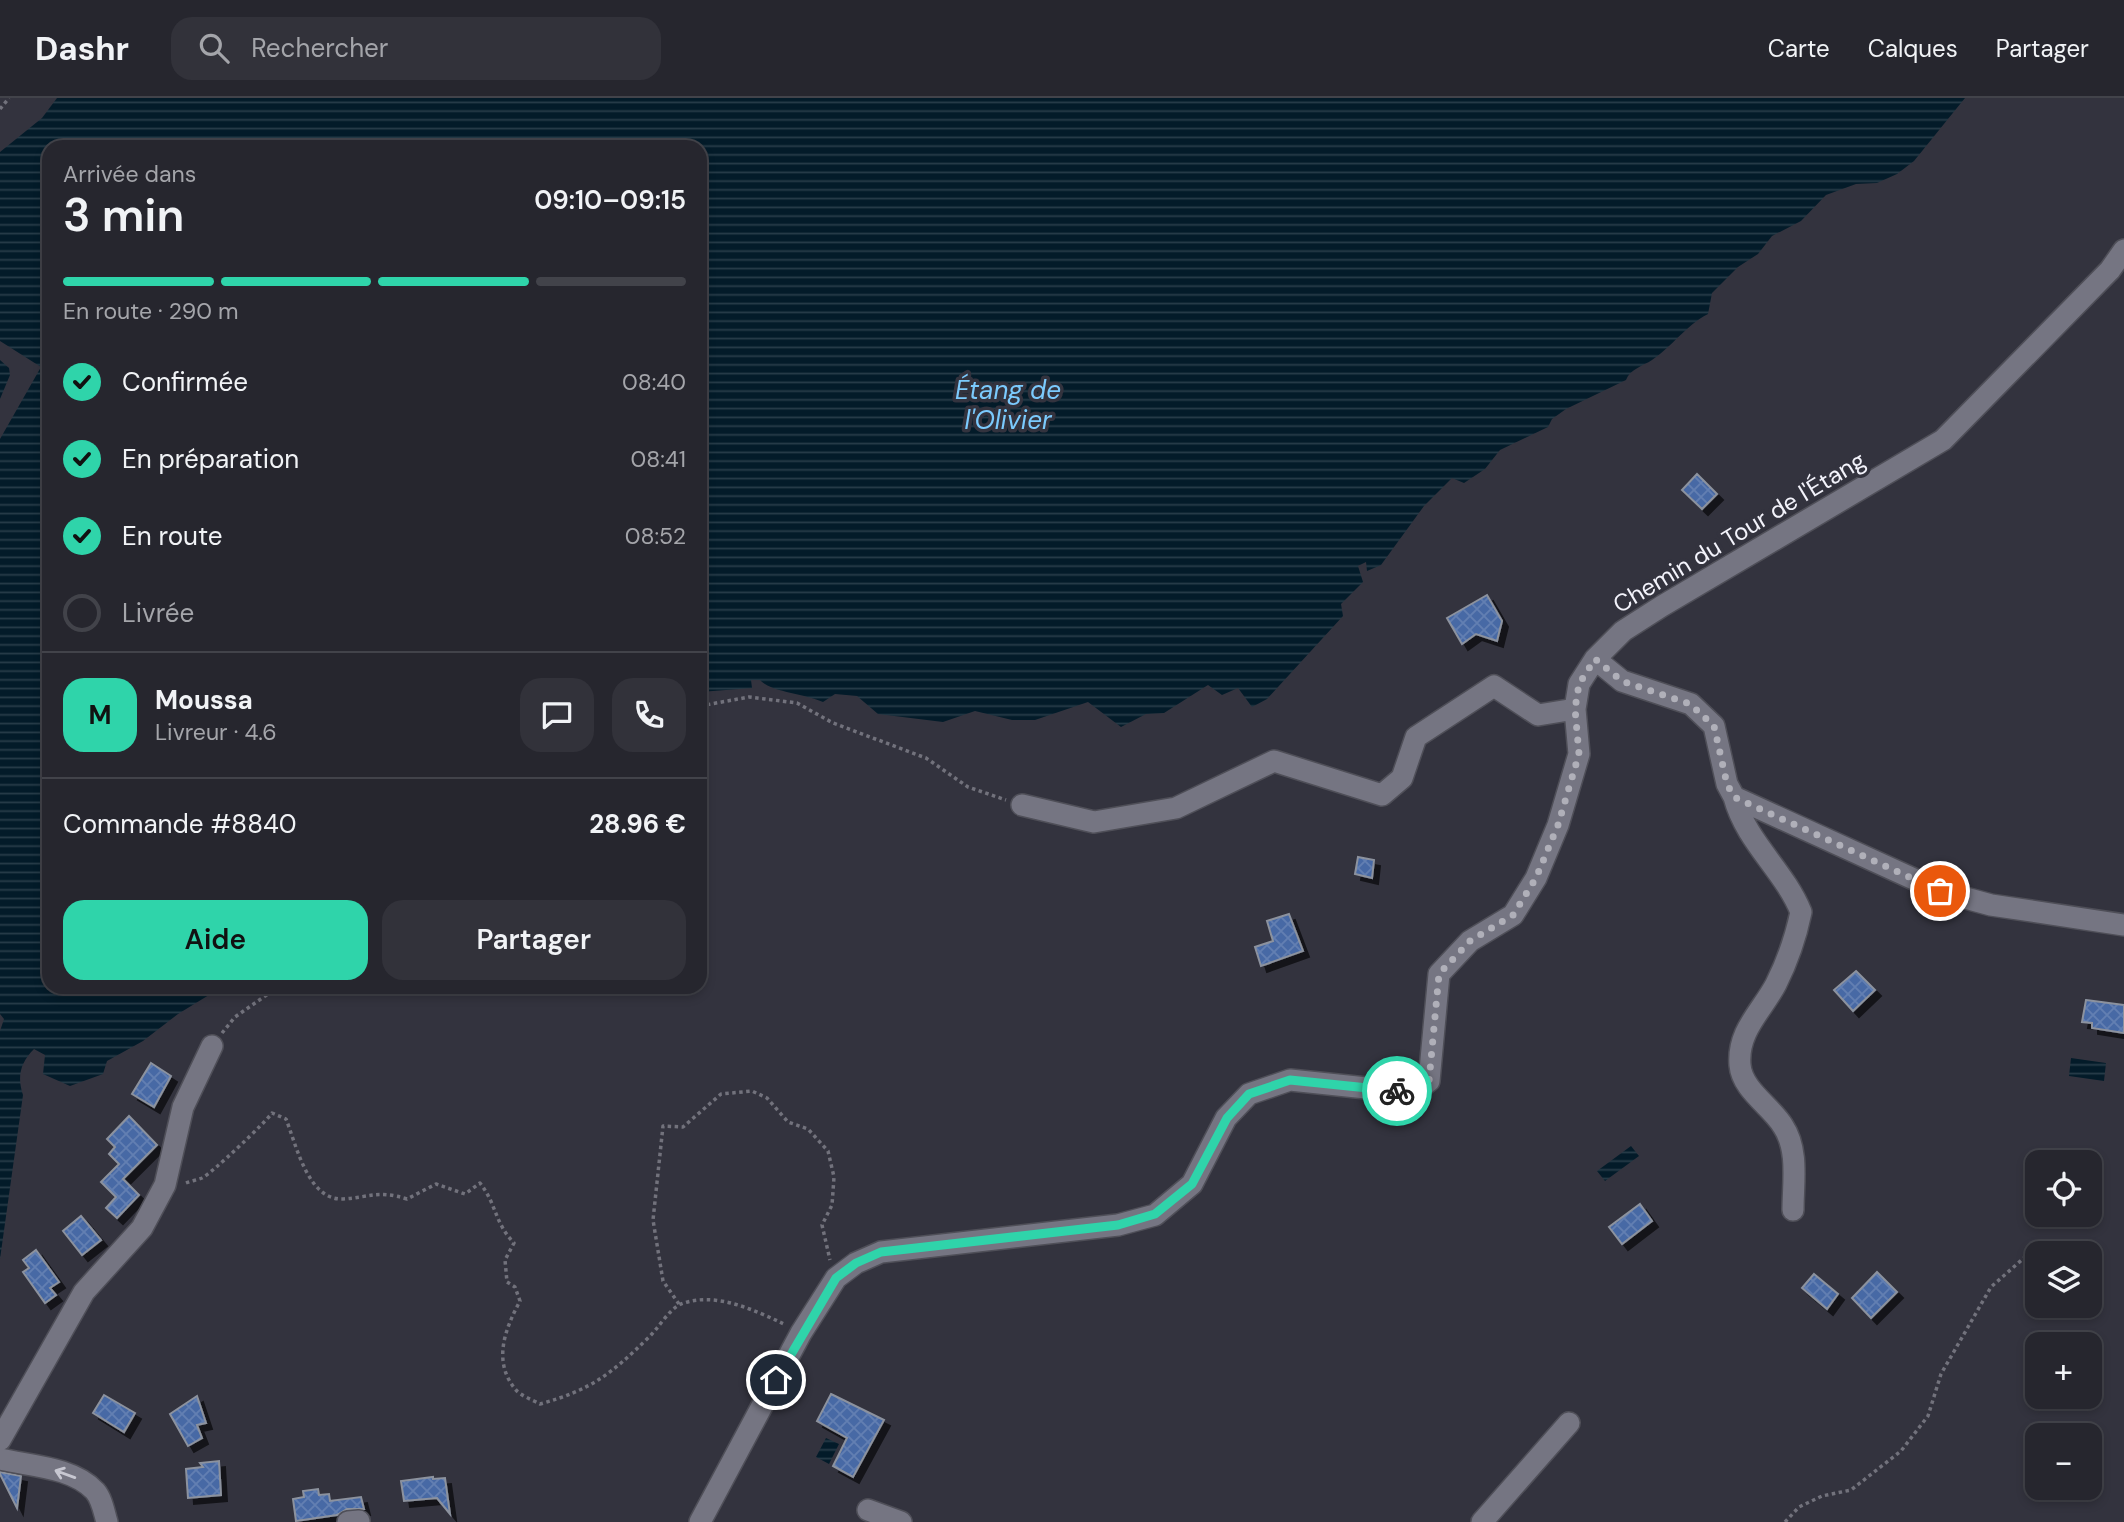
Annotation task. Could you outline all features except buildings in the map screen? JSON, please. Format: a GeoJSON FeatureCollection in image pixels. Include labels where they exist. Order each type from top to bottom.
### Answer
{"type":"FeatureCollection","features":[{"type":"Feature","properties":{"kind":"street","name":"Chemin du Tour de l'Étang"},"geometry":{"type":"LineString","coordinates":[[700,1522],[801,1333],[836,1278],[856,1263],[881,1252],[1118,1225],[1155,1214],[1192,1184],[1227,1118],[1249,1094],[1273,1084],[1290,1080],[1414,1093],[1429,1081],[1439,974],[1470,941],[1513,915],[1536,878],[1558,825],[1579,754],[1575,709],[1579,684],[1595,659],[1623,631],[1662,606],[1943,440],[2110,270],[2124,250]]}},
{"type":"Feature","properties":{"kind":"street"},"geometry":{"type":"LineString","coordinates":[[1595,659],[1622,681],[1690,704],[1714,726],[1727,784],[1734,797],[1740,820],[1794,894],[1801,912],[1776,984],[1751,1021],[1740,1045],[1740,1068],[1748,1085],[1785,1128],[1794,1157],[1793,1210]]}},
{"type":"Feature","properties":{"kind":"street"},"geometry":{"type":"LineString","coordinates":[[1023,805],[1094,822],[1176,808],[1274,761],[1382,795],[1402,778],[1416,737],[1494,686],[1538,715],[1575,709]]}},
{"type":"Feature","properties":{"kind":"street"},"geometry":{"type":"LineString","coordinates":[[1734,797],[1940,891],[1991,905],[2124,925]]}},
{"type":"Feature","properties":{"kind":"street"},"geometry":{"type":"LineString","coordinates":[[0,1440],[83,1292],[142,1228],[165,1185],[183,1107],[212,1046]]}},
{"type":"Feature","properties":{"kind":"street"},"geometry":{"type":"LineString","coordinates":[[1482,1522],[1569,1423]]}},
{"type":"Feature","properties":{"kind":"street"},"geometry":{"type":"LineString","coordinates":[[0,1459],[60,1471],[87,1484],[99,1497],[107,1522]]}},
{"type":"Feature","properties":{"kind":"street"},"geometry":{"type":"LineString","coordinates":[[868,1510],[901,1522]]}},
{"type":"Feature","properties":{"kind":"path"},"geometry":{"type":"LineString","coordinates":[[0,109],[9,98]]}},
{"type":"Feature","properties":{"kind":"path"},"geometry":{"type":"LineString","coordinates":[[707,705],[750,697],[797,703],[833,723],[926,758],[968,787],[1023,805]]}},
{"type":"Feature","properties":{"kind":"path"},"geometry":{"type":"LineString","coordinates":[[212,1046],[235,1017],[268,994]]}},
{"type":"Feature","properties":{"kind":"path"},"geometry":{"type":"LineString","coordinates":[[679,1304],[663,1281],[653,1220],[663,1126],[683,1127],[721,1094],[752,1091],[767,1098],[788,1122],[808,1129],[828,1151],[834,1177],[832,1205],[822,1225],[836,1278]]}},
{"type":"Feature","properties":{"kind":"path"},"geometry":{"type":"LineString","coordinates":[[165,1185],[204,1177],[265,1124],[272,1112],[286,1119],[306,1170],[320,1191],[339,1199],[383,1192],[407,1199],[436,1184],[466,1194],[480,1183],[492,1198],[499,1227],[514,1242],[505,1260],[507,1282],[515,1287],[520,1301],[505,1330],[502,1362],[516,1390],[540,1404],[570,1396],[597,1383],[649,1337],[679,1304],[705,1300],[748,1307],[801,1333]]}},
{"type":"Feature","properties":{"kind":"path"},"geometry":{"type":"LineString","coordinates":[[1785,1522],[1799,1507],[1822,1496],[1851,1490],[1901,1451],[1928,1416],[1941,1374],[1991,1287],[2025,1257]]}},
{"type":"Feature","properties":{"kind":"water","name":"Étang de l'Olivier"},"geometry":{"type":"Polygon","coordinates":[[[57,98],[1965,98],[1914,161],[1897,174],[1877,183],[1856,184],[1826,195],[1801,221],[1772,236],[1758,254],[1738,267],[1712,293],[1708,314],[1692,324],[1652,360],[1634,370],[1626,380],[1566,409],[1552,419],[1548,427],[1500,450],[1485,469],[1464,483],[1452,478],[1424,506],[1381,565],[1367,571],[1366,562],[1358,566],[1363,582],[1341,604],[1343,616],[1267,699],[1252,707],[1238,688],[1222,695],[1208,685],[1164,713],[1146,714],[1121,727],[1088,702],[1035,720],[1012,720],[975,711],[943,722],[878,714],[857,696],[835,694],[823,702],[780,690],[760,680],[751,680],[752,688],[707,691],[707,140],[42,140],[42,994],[211,994],[178,1014],[143,1041],[107,1061],[103,1074],[70,1086],[43,1074],[45,1055],[34,1049],[29,1054],[20,1076],[23,1095],[0,1259],[0,1031],[4,1019],[0,1014],[0,439],[41,367],[0,341],[0,152],[42,118],[57,98]]]}},
{"type":"Feature","properties":{"kind":"water"},"geometry":{"type":"Polygon","coordinates":[[[0,360],[9,368],[10,375],[0,399],[0,360]]]}},
{"type":"Feature","properties":{"kind":"water"},"geometry":{"type":"Polygon","coordinates":[[[2071,1058],[2106,1063],[2104,1081],[2069,1076],[2071,1058]]]}},
{"type":"Feature","properties":{"kind":"water"},"geometry":{"type":"Polygon","coordinates":[[[1631,1146],[1639,1156],[1605,1181],[1597,1171],[1631,1146]]]}},
{"type":"Feature","properties":{"kind":"water"},"geometry":{"type":"Polygon","coordinates":[[[826,1438],[839,1444],[829,1464],[816,1457],[826,1438]]]}},
{"type":"Feature","properties":{"kind":"way so far"},"geometry":{"type":"LineString","coordinates":[[1397,1091],[1414,1093],[1429,1081],[1439,974],[1470,941],[1513,915],[1536,878],[1558,825],[1579,754],[1575,709],[1579,684],[1595,659],[1622,681],[1690,704],[1714,726],[1727,784],[1734,797],[1940,891]]}},
{"type":"Feature","properties":{"kind":"route"},"geometry":{"type":"LineString","coordinates":[[776,1380],[801,1333],[836,1278],[856,1263],[881,1252],[1118,1225],[1155,1214],[1192,1184],[1227,1118],[1249,1094],[1273,1084],[1290,1080],[1397,1091]]}}]}
